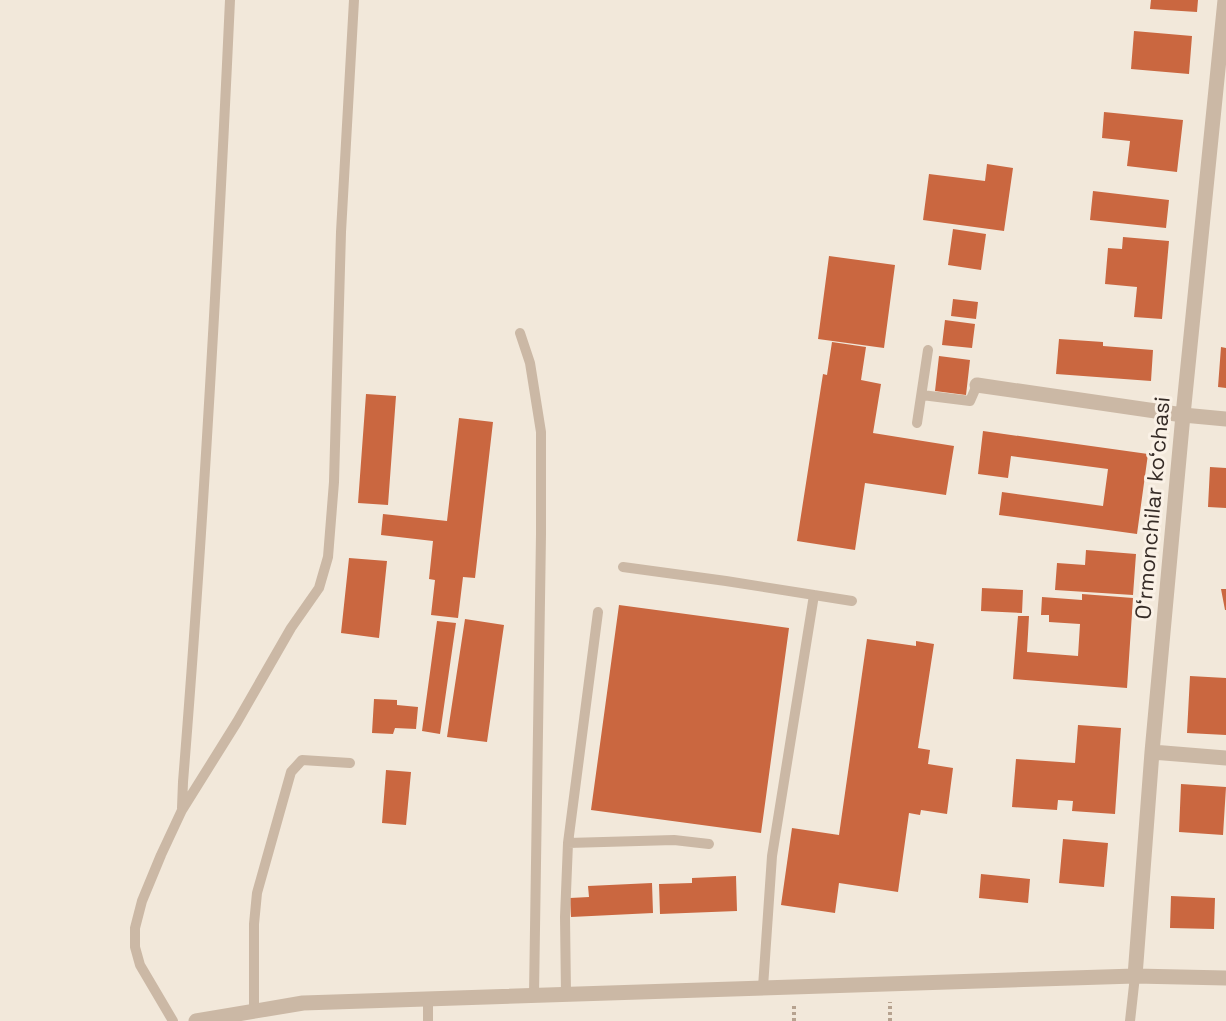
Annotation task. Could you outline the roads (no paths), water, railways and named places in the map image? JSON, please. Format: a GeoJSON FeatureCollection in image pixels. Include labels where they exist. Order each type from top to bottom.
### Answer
{"type":"FeatureCollection","features":[{"type":"Feature","properties":{"kind":"street","name":"Oʻrmonchilar koʻchasi"},"geometry":{"type":"LineString","coordinates":[[1135,976],[1152,752],[1183,415],[1225,0]]}},
{"type":"Feature","properties":{"kind":"street"},"geometry":{"type":"LineString","coordinates":[[977,385],[1226,420]]}},
{"type":"Feature","properties":{"kind":"street"},"geometry":{"type":"LineString","coordinates":[[1152,752],[1226,758]]}},
{"type":"Feature","properties":{"kind":"street"},"geometry":{"type":"LineString","coordinates":[[196,1021],[303,1003],[1135,976],[1226,978]]}},
{"type":"Feature","properties":{"kind":"lane"},"geometry":{"type":"LineString","coordinates":[[182,810],[198,591],[221,202],[230,0]]}},
{"type":"Feature","properties":{"kind":"lane"},"geometry":{"type":"LineString","coordinates":[[173,1021],[140,965],[135,947],[135,928],[142,901],[182,810],[237,722],[291,628],[319,588],[328,557],[334,482],[341,232],[354,0]]}},
{"type":"Feature","properties":{"kind":"lane"},"geometry":{"type":"LineString","coordinates":[[520,333],[530,363],[541,432],[534,995]]}},
{"type":"Feature","properties":{"kind":"lane"},"geometry":{"type":"LineString","coordinates":[[917,423],[928,350]]}},
{"type":"Feature","properties":{"kind":"lane"},"geometry":{"type":"LineString","coordinates":[[922,395],[969,401],[977,385]]}},
{"type":"Feature","properties":{"kind":"lane"},"geometry":{"type":"LineString","coordinates":[[623,567],[852,601]]}},
{"type":"Feature","properties":{"kind":"lane"},"geometry":{"type":"LineString","coordinates":[[763,987],[772,856],[813,595]]}},
{"type":"Feature","properties":{"kind":"lane"},"geometry":{"type":"LineString","coordinates":[[566,994],[565,917],[568,843],[598,612]]}},
{"type":"Feature","properties":{"kind":"lane"},"geometry":{"type":"LineString","coordinates":[[254,1011],[254,924],[257,893],[291,772],[302,760],[350,763]]}},
{"type":"Feature","properties":{"kind":"lane"},"geometry":{"type":"LineString","coordinates":[[568,843],[674,840],[709,844]]}},
{"type":"Feature","properties":{"kind":"lane","name":"Oʻrmonchilar koʻchasi"},"geometry":{"type":"LineString","coordinates":[[1130,1021],[1135,976]]}},
{"type":"Feature","properties":{"kind":"lane"},"geometry":{"type":"LineString","coordinates":[[428,999],[428,1021]]}}]}
